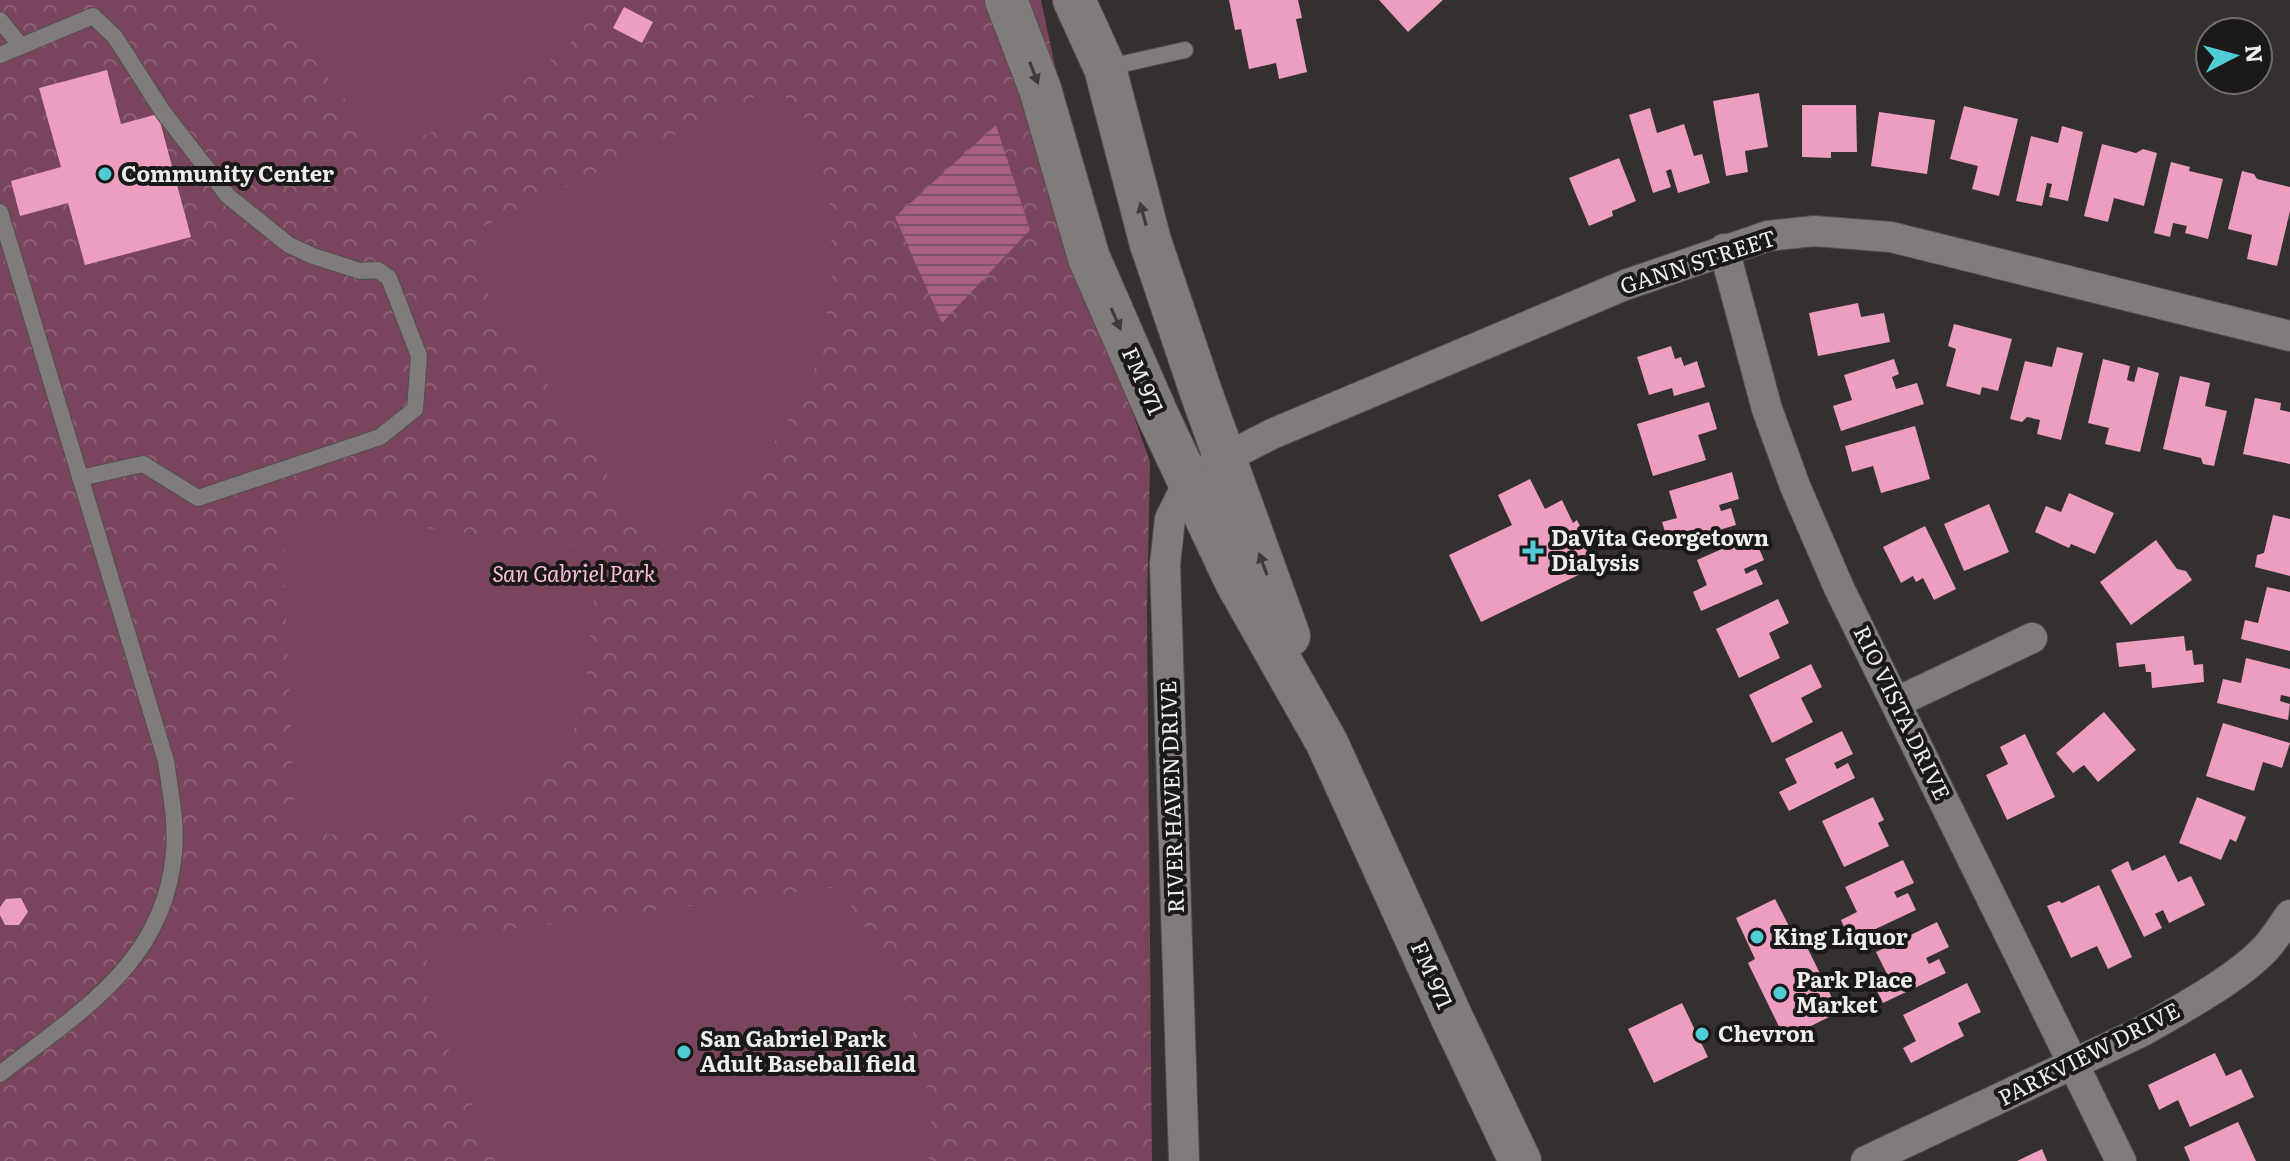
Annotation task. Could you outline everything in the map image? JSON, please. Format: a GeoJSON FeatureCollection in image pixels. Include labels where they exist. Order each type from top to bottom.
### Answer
{"type":"FeatureCollection","features":[{"type":"Feature","properties":{"kind":"main road","name":"FM 971"},"geometry":{"type":"LineString","coordinates":[[1006,0],[1040,89],[1089,258],[1236,582],[1327,743]]}},
{"type":"Feature","properties":{"kind":"main road","name":"FM 971"},"geometry":{"type":"LineString","coordinates":[[1074,0],[1105,68],[1150,241],[1327,743],[1520,1161]]}},
{"type":"Feature","properties":{"kind":"street","name":"GANN STREET"},"geometry":{"type":"LineString","coordinates":[[1225,458],[1272,434],[1625,285],[1768,236],[1814,231],[1891,237],[2290,336]]}},
{"type":"Feature","properties":{"kind":"street","name":"RIO VISTA DRIVE"},"geometry":{"type":"LineString","coordinates":[[1724,249],[1767,409],[1795,486],[1839,588],[2121,1161]]}},
{"type":"Feature","properties":{"kind":"street"},"geometry":{"type":"LineString","coordinates":[[1189,481],[1225,458]]}},
{"type":"Feature","properties":{"kind":"street","name":"RIVER HAVEN DRIVE"},"geometry":{"type":"LineString","coordinates":[[1184,1161],[1165,564],[1170,519],[1189,481]]}},
{"type":"Feature","properties":{"kind":"street"},"geometry":{"type":"LineString","coordinates":[[1897,702],[2032,638]]}},
{"type":"Feature","properties":{"kind":"street","name":"PARKVIEW DRIVE"},"geometry":{"type":"LineString","coordinates":[[1866,1161],[2141,1032],[2234,974],[2264,950],[2290,915]]}},
{"type":"Feature","properties":{"kind":"lane"},"geometry":{"type":"LineString","coordinates":[[0,55],[93,16],[115,37],[163,112],[228,196],[289,245],[360,271],[378,270],[389,278],[419,356],[415,409],[380,437],[198,498],[143,464],[80,478]]}},
{"type":"Feature","properties":{"kind":"lane"},"geometry":{"type":"LineString","coordinates":[[0,20],[21,46]]}},
{"type":"Feature","properties":{"kind":"lane"},"geometry":{"type":"LineString","coordinates":[[1105,68],[1185,50]]}},
{"type":"Feature","properties":{"kind":"lane"},"geometry":{"type":"LineString","coordinates":[[0,212],[166,761],[173,807],[174,852],[166,894],[153,932],[112,986],[0,1074]]}},
{"type":"Feature","properties":{"kind":"green space","name":"San Gabriel Park"},"geometry":{"type":"Polygon","coordinates":[[[0,0],[1041,0],[1122,382],[1150,462],[1147,613],[1152,1161],[0,1161],[0,0]]]}},
{"type":"Feature","properties":{"kind":"green space"},"geometry":{"type":"Polygon","coordinates":[[[269,0],[590,0],[583,31],[539,70],[487,106],[386,153],[269,0]]]}},
{"type":"Feature","properties":{"kind":"green space"},"geometry":{"type":"Polygon","coordinates":[[[776,87],[807,120],[829,192],[832,272],[821,356],[784,429],[733,498],[657,551],[470,266],[480,228],[776,87]]]}},
{"type":"Feature","properties":{"kind":"green space"},"geometry":{"type":"Polygon","coordinates":[[[325,516],[599,549],[582,715],[550,769],[502,804],[418,831],[296,836],[283,553],[297,520],[325,516]]]}},
{"type":"Feature","properties":{"kind":"green space","name":"San Gabriel Park Adult Baseball field"},"geometry":{"type":"Polygon","coordinates":[[[838,887],[883,954],[904,999],[931,1105],[929,1161],[495,1161],[420,980],[435,939],[838,887]]]}},
{"type":"Feature","properties":{"kind":"shaded area"},"geometry":{"type":"Polygon","coordinates":[[[996,125],[1030,230],[942,323],[895,217],[996,125]]]}},
{"type":"Feature","properties":{"kind":"building"},"geometry":{"type":"Polygon","coordinates":[[[1229,0],[1298,0],[1302,18],[1296,19],[1307,72],[1279,79],[1276,63],[1249,69],[1241,29],[1235,30],[1229,0]]]}},
{"type":"Feature","properties":{"kind":"building"},"geometry":{"type":"Polygon","coordinates":[[[1379,0],[1443,0],[1408,32],[1379,0]]]}},
{"type":"Feature","properties":{"kind":"building"},"geometry":{"type":"Polygon","coordinates":[[[624,7],[653,22],[642,43],[613,28],[624,7]]]}},
{"type":"Feature","properties":{"kind":"building","name":"Community Center"},"geometry":{"type":"Polygon","coordinates":[[[107,70],[121,124],[158,114],[191,237],[85,265],[68,203],[20,216],[11,181],[61,167],[39,88],[107,70]]]}},
{"type":"Feature","properties":{"kind":"building"},"geometry":{"type":"Polygon","coordinates":[[[1759,93],[1768,147],[1745,151],[1748,172],[1726,176],[1713,101],[1759,93]]]}},
{"type":"Feature","properties":{"kind":"building"},"geometry":{"type":"Polygon","coordinates":[[[1802,105],[1856,105],[1857,152],[1831,152],[1831,158],[1802,157],[1802,105]]]}},
{"type":"Feature","properties":{"kind":"building"},"geometry":{"type":"Polygon","coordinates":[[[1964,106],[2018,119],[1999,196],[1972,189],[1978,166],[1950,159],[1964,106]]]}},
{"type":"Feature","properties":{"kind":"building"},"geometry":{"type":"Polygon","coordinates":[[[1650,108],[1657,133],[1684,124],[1694,156],[1702,154],[1710,183],[1678,193],[1671,169],[1666,171],[1671,187],[1653,193],[1629,115],[1650,108]]]}},
{"type":"Feature","properties":{"kind":"building"},"geometry":{"type":"Polygon","coordinates":[[[1879,112],[1935,120],[1927,174],[1871,166],[1879,112]]]}},
{"type":"Feature","properties":{"kind":"building"},"geometry":{"type":"Polygon","coordinates":[[[2062,126],[2083,132],[2068,201],[2049,197],[2052,184],[2047,183],[2042,206],[2016,201],[2031,136],[2058,143],[2062,126]]]}},
{"type":"Feature","properties":{"kind":"building"},"geometry":{"type":"Polygon","coordinates":[[[2102,144],[2136,153],[2143,149],[2157,153],[2144,206],[2114,198],[2108,222],[2084,216],[2102,144]]]}},
{"type":"Feature","properties":{"kind":"building"},"geometry":{"type":"Polygon","coordinates":[[[1619,158],[1636,201],[1612,211],[1613,216],[1589,226],[1569,178],[1619,158]]]}},
{"type":"Feature","properties":{"kind":"building"},"geometry":{"type":"Polygon","coordinates":[[[2171,162],[2190,167],[2189,171],[2223,179],[2208,239],[2185,233],[2187,226],[2173,223],[2170,237],[2154,233],[2171,162]]]}},
{"type":"Feature","properties":{"kind":"building"},"geometry":{"type":"Polygon","coordinates":[[[2242,171],[2254,174],[2257,179],[2290,187],[2290,211],[2277,266],[2247,259],[2252,235],[2228,229],[2242,171]]]}},
{"type":"Feature","properties":{"kind":"building"},"geometry":{"type":"Polygon","coordinates":[[[1858,303],[1861,317],[1884,313],[1890,342],[1818,356],[1809,313],[1858,303]]]}},
{"type":"Feature","properties":{"kind":"building"},"geometry":{"type":"Polygon","coordinates":[[[1954,324],[2012,339],[1998,391],[1982,387],[1980,395],[1946,386],[1956,349],[1948,346],[1954,324]]]}},
{"type":"Feature","properties":{"kind":"building"},"geometry":{"type":"Polygon","coordinates":[[[1671,346],[1675,359],[1681,357],[1684,366],[1697,361],[1705,387],[1674,396],[1672,388],[1649,395],[1637,357],[1671,346]]]}},
{"type":"Feature","properties":{"kind":"building"},"geometry":{"type":"Polygon","coordinates":[[[2057,347],[2083,353],[2061,440],[2037,434],[2040,420],[2027,417],[2022,422],[2010,419],[2025,361],[2052,367],[2057,347]]]}},
{"type":"Feature","properties":{"kind":"building"},"geometry":{"type":"Polygon","coordinates":[[[1894,359],[1899,374],[1892,377],[1896,389],[1917,383],[1924,404],[1841,431],[1833,406],[1852,400],[1844,375],[1894,359]]]}},
{"type":"Feature","properties":{"kind":"building"},"geometry":{"type":"Polygon","coordinates":[[[2103,359],[2130,366],[2127,380],[2134,382],[2138,367],[2159,373],[2140,452],[2105,444],[2109,428],[2088,423],[2103,359]]]}},
{"type":"Feature","properties":{"kind":"building"},"geometry":{"type":"Polygon","coordinates":[[[2180,376],[2210,383],[2205,406],[2227,411],[2214,466],[2203,464],[2201,458],[2163,449],[2180,376]]]}},
{"type":"Feature","properties":{"kind":"building"},"geometry":{"type":"Polygon","coordinates":[[[2255,398],[2281,403],[2280,410],[2290,412],[2290,464],[2243,454],[2255,398]]]}},
{"type":"Feature","properties":{"kind":"building"},"geometry":{"type":"Polygon","coordinates":[[[1709,402],[1717,429],[1698,435],[1706,460],[1653,476],[1637,424],[1709,402]]]}},
{"type":"Feature","properties":{"kind":"building"},"geometry":{"type":"Polygon","coordinates":[[[1915,426],[1930,479],[1881,493],[1873,466],[1852,472],[1845,446],[1915,426]]]}},
{"type":"Feature","properties":{"kind":"building"},"geometry":{"type":"Polygon","coordinates":[[[1732,472],[1739,499],[1719,505],[1721,511],[1731,508],[1736,525],[1669,545],[1662,522],[1677,518],[1669,491],[1732,472]]]}},
{"type":"Feature","properties":{"kind":"building"},"geometry":{"type":"Polygon","coordinates":[[[1530,479],[1545,509],[1562,500],[1573,523],[1577,520],[1595,567],[1481,622],[1449,555],[1512,525],[1498,495],[1530,479]]]}},
{"type":"Feature","properties":{"kind":"building"},"geometry":{"type":"Polygon","coordinates":[[[2069,493],[2114,513],[2095,554],[2071,544],[2069,548],[2035,532],[2046,506],[2061,512],[2069,493]]]}},
{"type":"Feature","properties":{"kind":"building"},"geometry":{"type":"Polygon","coordinates":[[[1989,504],[2009,552],[1964,571],[1944,524],[1989,504]]]}},
{"type":"Feature","properties":{"kind":"building"},"geometry":{"type":"Polygon","coordinates":[[[2273,515],[2290,519],[2290,576],[2255,567],[2257,555],[2264,553],[2273,515]]]}},
{"type":"Feature","properties":{"kind":"building"},"geometry":{"type":"Polygon","coordinates":[[[1925,526],[1956,589],[1934,600],[1923,578],[1916,582],[1913,576],[1901,583],[1883,547],[1925,526]]]}},
{"type":"Feature","properties":{"kind":"building"},"geometry":{"type":"Polygon","coordinates":[[[1753,535],[1764,560],[1744,569],[1746,574],[1756,569],[1763,584],[1701,611],[1693,592],[1707,585],[1697,560],[1753,535]]]}},
{"type":"Feature","properties":{"kind":"building"},"geometry":{"type":"Polygon","coordinates":[[[2156,540],[2177,569],[2186,571],[2192,580],[2131,625],[2100,582],[2156,540]]]}},
{"type":"Feature","properties":{"kind":"building"},"geometry":{"type":"Polygon","coordinates":[[[2267,587],[2290,592],[2290,651],[2241,639],[2245,620],[2258,623],[2267,587]]]}},
{"type":"Feature","properties":{"kind":"building"},"geometry":{"type":"Polygon","coordinates":[[[1778,599],[1789,623],[1769,633],[1780,658],[1739,678],[1716,629],[1778,599]]]}},
{"type":"Feature","properties":{"kind":"building"},"geometry":{"type":"Polygon","coordinates":[[[2184,636],[2186,651],[2192,650],[2194,665],[2203,664],[2204,682],[2152,688],[2151,672],[2146,672],[2145,664],[2119,667],[2116,643],[2184,636]]]}},
{"type":"Feature","properties":{"kind":"building"},"geometry":{"type":"Polygon","coordinates":[[[2246,658],[2290,669],[2290,697],[2281,695],[2280,701],[2290,704],[2288,720],[2217,703],[2223,679],[2241,683],[2246,658]]]}},
{"type":"Feature","properties":{"kind":"building"},"geometry":{"type":"Polygon","coordinates":[[[1811,664],[1822,687],[1801,698],[1813,722],[1772,743],[1749,695],[1811,664]]]}},
{"type":"Feature","properties":{"kind":"building"},"geometry":{"type":"Polygon","coordinates":[[[2104,712],[2136,750],[2098,782],[2084,765],[2073,773],[2056,753],[2104,712]]]}},
{"type":"Feature","properties":{"kind":"building"},"geometry":{"type":"Polygon","coordinates":[[[2223,723],[2290,743],[2282,768],[2263,762],[2254,791],[2206,776],[2223,723]]]}},
{"type":"Feature","properties":{"kind":"building"},"geometry":{"type":"Polygon","coordinates":[[[1842,731],[1853,754],[1834,763],[1837,769],[1848,763],[1855,778],[1789,811],[1779,792],[1797,783],[1785,759],[1842,731]]]}},
{"type":"Feature","properties":{"kind":"building"},"geometry":{"type":"Polygon","coordinates":[[[2025,734],[2055,797],[2007,820],[1986,775],[2008,764],[2000,747],[2025,734]]]}},
{"type":"Feature","properties":{"kind":"building"},"geometry":{"type":"Polygon","coordinates":[[[1873,797],[1884,820],[1878,823],[1889,846],[1844,867],[1822,821],[1873,797]]]}},
{"type":"Feature","properties":{"kind":"building"},"geometry":{"type":"Polygon","coordinates":[[[2197,797],[2246,817],[2236,842],[2230,839],[2221,860],[2179,843],[2197,797]]]}},
{"type":"Feature","properties":{"kind":"building"},"geometry":{"type":"Polygon","coordinates":[[[2165,855],[2178,882],[2191,876],[2205,905],[2169,923],[2163,910],[2155,914],[2162,928],[2144,937],[2111,870],[2128,861],[2132,871],[2165,855]]]}},
{"type":"Feature","properties":{"kind":"building"},"geometry":{"type":"Polygon","coordinates":[[[1903,860],[1914,883],[1894,892],[1897,898],[1908,893],[1916,910],[1850,941],[1841,920],[1857,912],[1845,887],[1903,860]]]}},
{"type":"Feature","properties":{"kind":"building"},"geometry":{"type":"Polygon","coordinates":[[[2099,885],[2132,957],[2108,969],[2097,946],[2071,958],[2047,906],[2059,901],[2062,903],[2099,885]]]}},
{"type":"Feature","properties":{"kind":"building"},"geometry":{"type":"Polygon","coordinates":[[[21,898],[28,912],[19,925],[5,925],[0,907],[6,899],[21,898]]]}},
{"type":"Feature","properties":{"kind":"building"},"geometry":{"type":"Polygon","coordinates":[[[1775,899],[1796,940],[1802,937],[1839,1012],[1785,1039],[1748,963],[1755,959],[1736,918],[1775,899]]]}},
{"type":"Feature","properties":{"kind":"building"},"geometry":{"type":"Polygon","coordinates":[[[1937,922],[1949,947],[1926,958],[1929,964],[1939,959],[1946,973],[1883,1003],[1874,985],[1889,978],[1876,952],[1937,922]]]}},
{"type":"Feature","properties":{"kind":"building"},"geometry":{"type":"Polygon","coordinates":[[[1967,983],[1981,1012],[1958,1023],[1964,1036],[1911,1063],[1903,1048],[1916,1041],[1903,1015],[1967,983]]]}},
{"type":"Feature","properties":{"kind":"building"},"geometry":{"type":"Polygon","coordinates":[[[1682,1003],[1708,1057],[1654,1083],[1628,1029],[1682,1003]]]}},
{"type":"Feature","properties":{"kind":"building"},"geometry":{"type":"Polygon","coordinates":[[[2215,1053],[2226,1076],[2241,1069],[2254,1097],[2190,1127],[2178,1100],[2159,1110],[2148,1085],[2215,1053]]]}},
{"type":"Feature","properties":{"kind":"building"},"geometry":{"type":"Polygon","coordinates":[[[2238,1122],[2256,1161],[2190,1161],[2184,1147],[2238,1122]]]}},
{"type":"Feature","properties":{"kind":"building"},"geometry":{"type":"Polygon","coordinates":[[[2042,1149],[2047,1161],[2017,1161],[2042,1149]]]}},
{"type":"Feature","properties":{"kind":"place","name":"Community Center"},"geometry":{"type":"Point","coordinates":[105,174]}},
{"type":"Feature","properties":{"kind":"place","name":"DaVita Georgetown Dialysis"},"geometry":{"type":"Point","coordinates":[1533,551]}},
{"type":"Feature","properties":{"kind":"place","name":"King Liquor"},"geometry":{"type":"Point","coordinates":[1757,937]}},
{"type":"Feature","properties":{"kind":"place","name":"Park Place Market"},"geometry":{"type":"Point","coordinates":[1780,993]}},
{"type":"Feature","properties":{"kind":"place","name":"Chevron"},"geometry":{"type":"Point","coordinates":[1702,1034]}},
{"type":"Feature","properties":{"kind":"place","name":"San Gabriel Park Adult Baseball field"},"geometry":{"type":"Point","coordinates":[684,1052]}}]}
